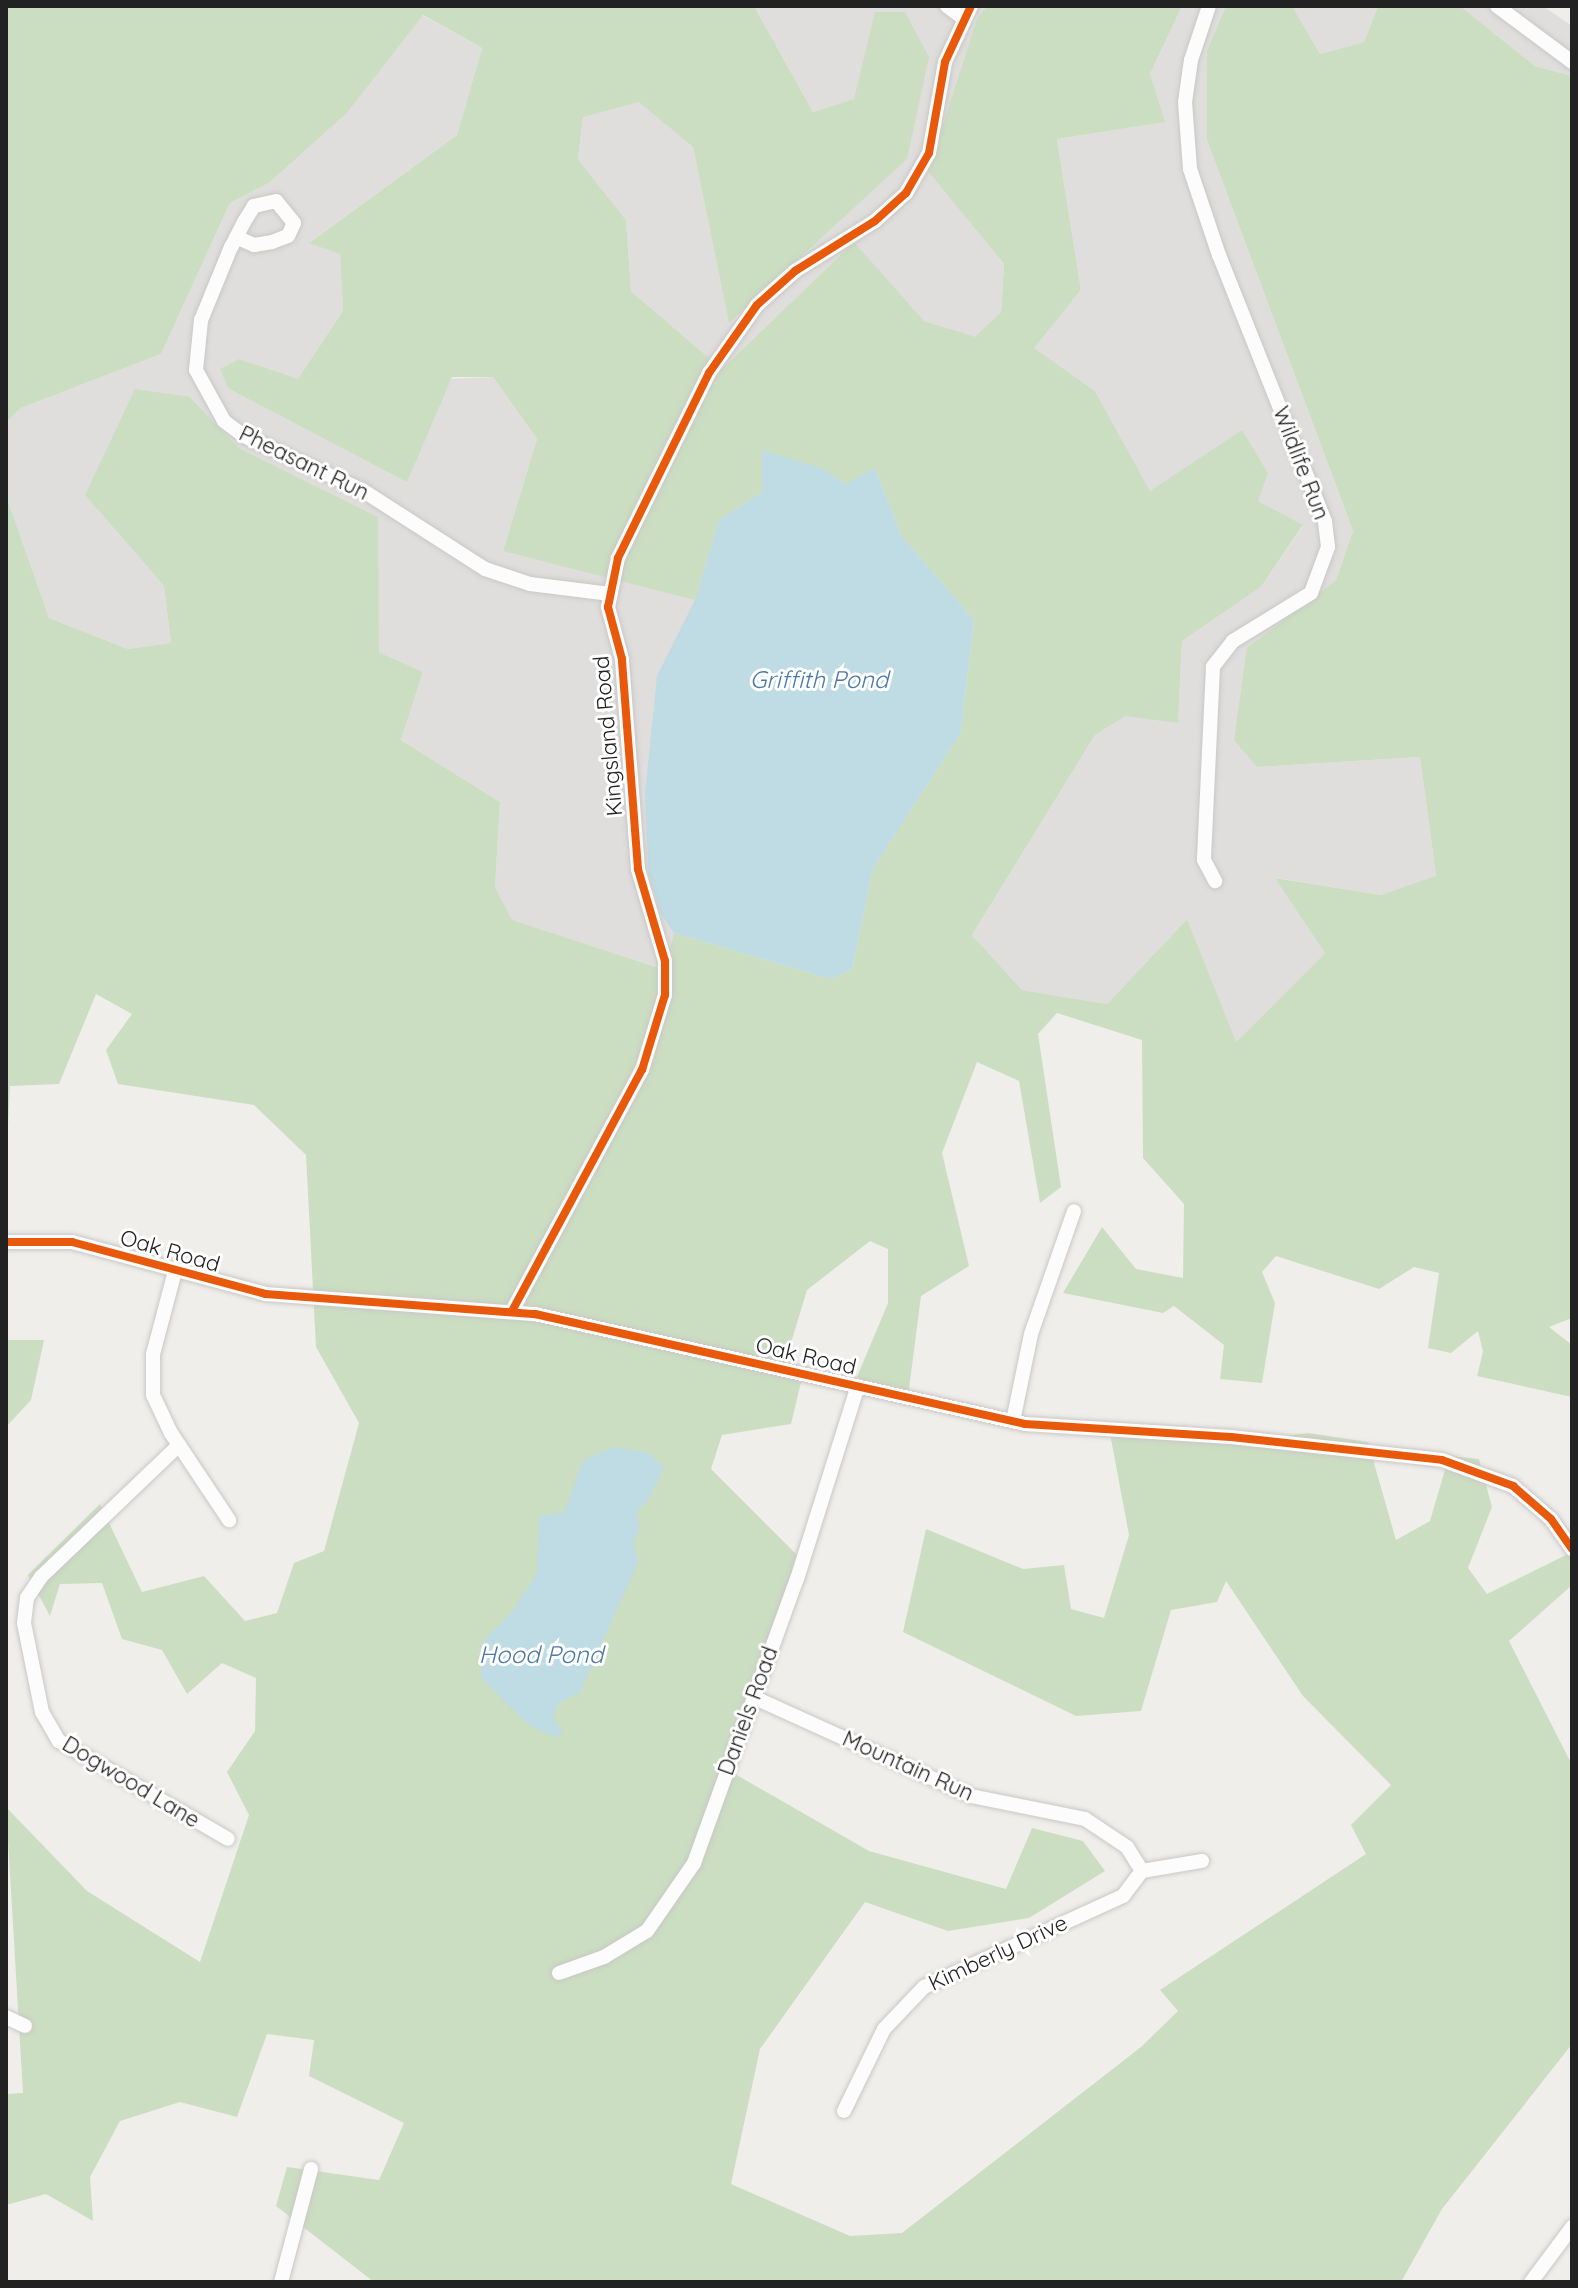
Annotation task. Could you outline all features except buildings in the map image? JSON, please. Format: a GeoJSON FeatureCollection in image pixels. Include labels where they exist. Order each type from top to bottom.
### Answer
{"type":"FeatureCollection","features":[{"type":"Feature","properties":{"kind":"street"},"geometry":{"type":"LineString","coordinates":[[947,6],[967,12]]}},
{"type":"Feature","properties":{"kind":"street","name":"Wildlife Run"},"geometry":{"type":"LineString","coordinates":[[1209,6],[1191,60],[1185,102],[1190,169],[1219,255],[1325,522],[1328,547],[1311,593],[1233,641],[1213,667],[1204,860],[1215,881]]}},
{"type":"Feature","properties":{"kind":"street"},"geometry":{"type":"LineString","coordinates":[[1497,6],[1572,62]]}},
{"type":"Feature","properties":{"kind":"street","name":"Kingsland Road"},"geometry":{"type":"LineString","coordinates":[[512,1311],[642,1070],[665,995],[665,961],[634,844],[622,659],[608,607],[618,558],[688,413],[732,338],[775,287],[829,246],[875,221],[906,193],[929,153],[945,62],[967,12]]}},
{"type":"Feature","properties":{"kind":"street","name":"Pheasant Run"},"geometry":{"type":"LineString","coordinates":[[236,237],[201,320],[195,353],[199,378],[230,427],[362,490],[485,569],[530,584],[610,594]]}},
{"type":"Feature","properties":{"kind":"street"},"geometry":{"type":"LineString","coordinates":[[1013,1421],[1034,1320],[1074,1211]]}},
{"type":"Feature","properties":{"kind":"street","name":"Oak Road"},"geometry":{"type":"LineString","coordinates":[[6,1242],[72,1242],[175,1271],[299,1299],[512,1311],[1013,1421],[1231,1437],[1442,1460],[1513,1486],[1551,1519],[1572,1549]]}},
{"type":"Feature","properties":{"kind":"street"},"geometry":{"type":"LineString","coordinates":[[175,1271],[160,1321],[151,1379],[156,1403],[179,1445],[229,1520]]}},
{"type":"Feature","properties":{"kind":"street","name":"Daniels Road"},"geometry":{"type":"LineString","coordinates":[[559,1973],[604,1957],[659,1920],[694,1863],[798,1577],[858,1386]]}},
{"type":"Feature","properties":{"kind":"street","name":"Dogwood Lane"},"geometry":{"type":"LineString","coordinates":[[179,1445],[51,1566],[31,1591],[24,1623],[42,1712],[59,1741],[228,1839]]}},
{"type":"Feature","properties":{"kind":"street","name":"Mountain Run"},"geometry":{"type":"LineString","coordinates":[[753,1697],[971,1796],[1085,1819],[1127,1847],[1142,1871]]}},
{"type":"Feature","properties":{"kind":"street"},"geometry":{"type":"LineString","coordinates":[[1142,1871],[1202,1861]]}},
{"type":"Feature","properties":{"kind":"street","name":"Kimberly Drive"},"geometry":{"type":"LineString","coordinates":[[844,2111],[884,2029],[924,1987],[1123,1896],[1138,1882],[1142,1871]]}},
{"type":"Feature","properties":{"kind":"street"},"geometry":{"type":"LineString","coordinates":[[6,2017],[25,2026]]}},
{"type":"Feature","properties":{"kind":"street"},"geometry":{"type":"LineString","coordinates":[[281,2282],[311,2169]]}},
{"type":"Feature","properties":{"kind":"street"},"geometry":{"type":"LineString","coordinates":[[1531,2282],[1572,2227]]}},
{"type":"Feature","properties":{"kind":"shaded area"},"geometry":{"type":"Polygon","coordinates":[[[754,6],[987,6],[977,20],[929,171],[1004,264],[1001,312],[975,338],[924,321],[853,243],[722,369],[631,291],[626,220],[578,159],[583,116],[639,101],[693,147],[729,322],[854,99],[813,112],[754,6]]]}},
{"type":"Feature","properties":{"kind":"shaded area"},"geometry":{"type":"Polygon","coordinates":[[[1182,6],[1226,6],[1207,50],[1207,140],[1353,531],[1336,580],[1247,649],[1257,767],[1420,757],[1436,877],[1381,895],[1276,878],[1325,953],[1235,1043],[1187,919],[1107,1004],[1022,990],[972,935],[1095,735],[1125,715],[1178,722],[1182,641],[1261,587],[1303,526],[1258,501],[1150,492],[1095,391],[1033,348],[1081,290],[1057,139],[1164,122],[1150,74],[1182,6]]]}},
{"type":"Feature","properties":{"kind":"shaded area"},"geometry":{"type":"Polygon","coordinates":[[[1292,6],[1378,6],[1364,42],[1320,54],[1292,6]]]}},
{"type":"Feature","properties":{"kind":"shaded area"},"geometry":{"type":"Polygon","coordinates":[[[1460,6],[1543,6],[1572,26],[1572,76],[1535,66],[1460,6]]]}},
{"type":"Feature","properties":{"kind":"shaded area"},"geometry":{"type":"Polygon","coordinates":[[[422,15],[482,48],[457,135],[310,242],[340,254],[343,311],[298,380],[239,359],[228,388],[493,377],[537,439],[503,551],[719,520],[762,492],[823,469],[875,468],[901,535],[974,620],[961,732],[873,869],[852,969],[831,979],[675,933],[666,970],[512,921],[495,887],[500,802],[401,740],[423,672],[379,652],[377,517],[239,448],[190,397],[85,495],[164,586],[171,643],[128,649],[49,618],[6,495],[6,423],[21,408],[161,354],[230,203],[269,183],[347,113],[422,15]]]}},
{"type":"Feature","properties":{"kind":"green space"},"geometry":{"type":"Polygon","coordinates":[[[6,6],[754,6],[813,112],[854,99],[875,12],[905,12],[929,57],[907,159],[729,323],[693,147],[639,102],[583,117],[578,159],[626,220],[631,291],[722,369],[854,242],[924,321],[975,337],[1001,312],[1004,264],[928,171],[977,19],[987,6],[1182,6],[1150,74],[1165,122],[1057,139],[1081,290],[1034,348],[1095,391],[1150,491],[1242,430],[1268,473],[1258,501],[1303,525],[1261,587],[1182,641],[1178,723],[1125,716],[1095,735],[972,935],[1022,990],[1107,1004],[1187,919],[1236,1042],[1325,953],[1275,878],[1381,895],[1436,876],[1420,757],[1257,767],[1234,740],[1247,648],[1336,580],[1353,531],[1207,140],[1207,50],[1226,6],[1292,6],[1320,54],[1364,42],[1378,6],[1460,6],[1535,66],[1572,76],[1572,1318],[1549,1327],[1572,1345],[1572,1397],[1477,1376],[1483,1352],[1478,1331],[1451,1353],[1428,1348],[1439,1273],[1414,1267],[1379,1289],[1276,1256],[1262,1272],[1275,1303],[1262,1383],[1220,1379],[1224,1345],[1174,1306],[1163,1313],[1063,1293],[1102,1227],[1136,1269],[1183,1278],[1184,1204],[1143,1158],[1142,1040],[1057,1013],[1038,1034],[1061,1187],[1040,1203],[1019,1081],[977,1062],[942,1153],[969,1266],[921,1296],[908,1397],[854,1384],[888,1303],[888,1249],[870,1241],[807,1290],[783,1369],[803,1374],[791,1424],[722,1435],[711,1469],[801,1559],[728,1770],[869,1851],[1006,1889],[1032,1828],[1083,1841],[1105,1871],[1029,1918],[948,1931],[865,1902],[760,2049],[731,2184],[850,2236],[902,2233],[1141,2047],[1178,2011],[1160,1990],[1366,1854],[1351,1825],[1391,1785],[1303,1696],[1226,1581],[1217,1602],[1171,1610],[1141,1711],[1076,1716],[903,1632],[926,1529],[1023,1569],[1064,1565],[1071,1609],[1104,1618],[1129,1535],[1109,1428],[1244,1441],[1308,1433],[1368,1442],[1396,1540],[1430,1521],[1449,1456],[1479,1459],[1492,1507],[1468,1568],[1487,1594],[1570,1553],[1572,1585],[1509,1641],[1572,1765],[1572,2044],[1442,2209],[1401,2282],[374,2282],[276,2206],[287,2167],[379,2180],[404,2123],[309,2076],[314,2040],[267,2034],[237,2117],[180,2102],[120,2121],[90,2177],[93,2221],[46,2194],[6,2205],[6,2094],[23,2093],[6,1807],[87,1891],[200,1962],[249,1815],[227,1772],[255,1731],[256,1678],[222,1663],[187,1694],[162,1650],[122,1639],[102,1583],[60,1584],[50,1616],[28,1575],[100,1504],[142,1592],[204,1576],[245,1621],[277,1613],[294,1563],[324,1551],[359,1423],[316,1347],[306,1155],[254,1105],[118,1084],[106,1050],[132,1014],[96,994],[59,1084],[10,1086],[6,1165],[6,495],[49,618],[128,649],[171,643],[164,586],[85,495],[135,389],[190,397],[239,448],[378,517],[379,652],[423,672],[401,740],[500,802],[495,887],[512,920],[665,970],[674,933],[831,979],[852,969],[873,869],[961,732],[974,620],[901,535],[875,468],[846,484],[823,469],[762,492],[719,520],[695,600],[503,551],[537,439],[493,377],[452,377],[407,482],[228,388],[220,369],[239,359],[298,379],[343,311],[340,254],[309,243],[457,135],[482,48],[423,15],[347,113],[269,183],[230,203],[161,354],[21,408],[6,423],[6,6]]]}},
{"type":"Feature","properties":{"kind":"green space"},"geometry":{"type":"Polygon","coordinates":[[[6,1340],[44,1340],[31,1400],[6,1427],[6,1340]]]}},
{"type":"Feature","properties":{"kind":"water","name":"Griffith Pond"},"geometry":{"type":"Polygon","coordinates":[[[762,450],[823,469],[846,484],[875,468],[901,535],[974,620],[961,732],[873,869],[852,969],[831,979],[674,933],[661,914],[648,872],[645,793],[657,676],[695,600],[719,520],[762,492],[762,450]]]}},
{"type":"Feature","properties":{"kind":"water","name":"Hood Pond"},"geometry":{"type":"Polygon","coordinates":[[[614,1447],[649,1453],[664,1467],[649,1499],[637,1511],[639,1531],[633,1540],[638,1562],[580,1692],[558,1703],[553,1719],[563,1731],[556,1738],[529,1725],[480,1677],[484,1640],[512,1612],[537,1573],[539,1516],[564,1512],[583,1460],[614,1447]]]}},
{"type":"Feature","properties":{"kind":"cycle path"},"geometry":{"type":"LineString","coordinates":[[512,1311],[642,1070],[665,995],[665,961],[638,869],[622,659],[608,607],[618,558],[709,373],[757,305],[795,271],[875,221],[906,193],[929,153],[945,62],[971,6]]}},
{"type":"Feature","properties":{"kind":"cycle path"},"geometry":{"type":"LineString","coordinates":[[6,1242],[72,1242],[266,1294],[535,1314],[1025,1424],[1231,1437],[1442,1460],[1513,1486],[1551,1519],[1572,1549]]}}]}
